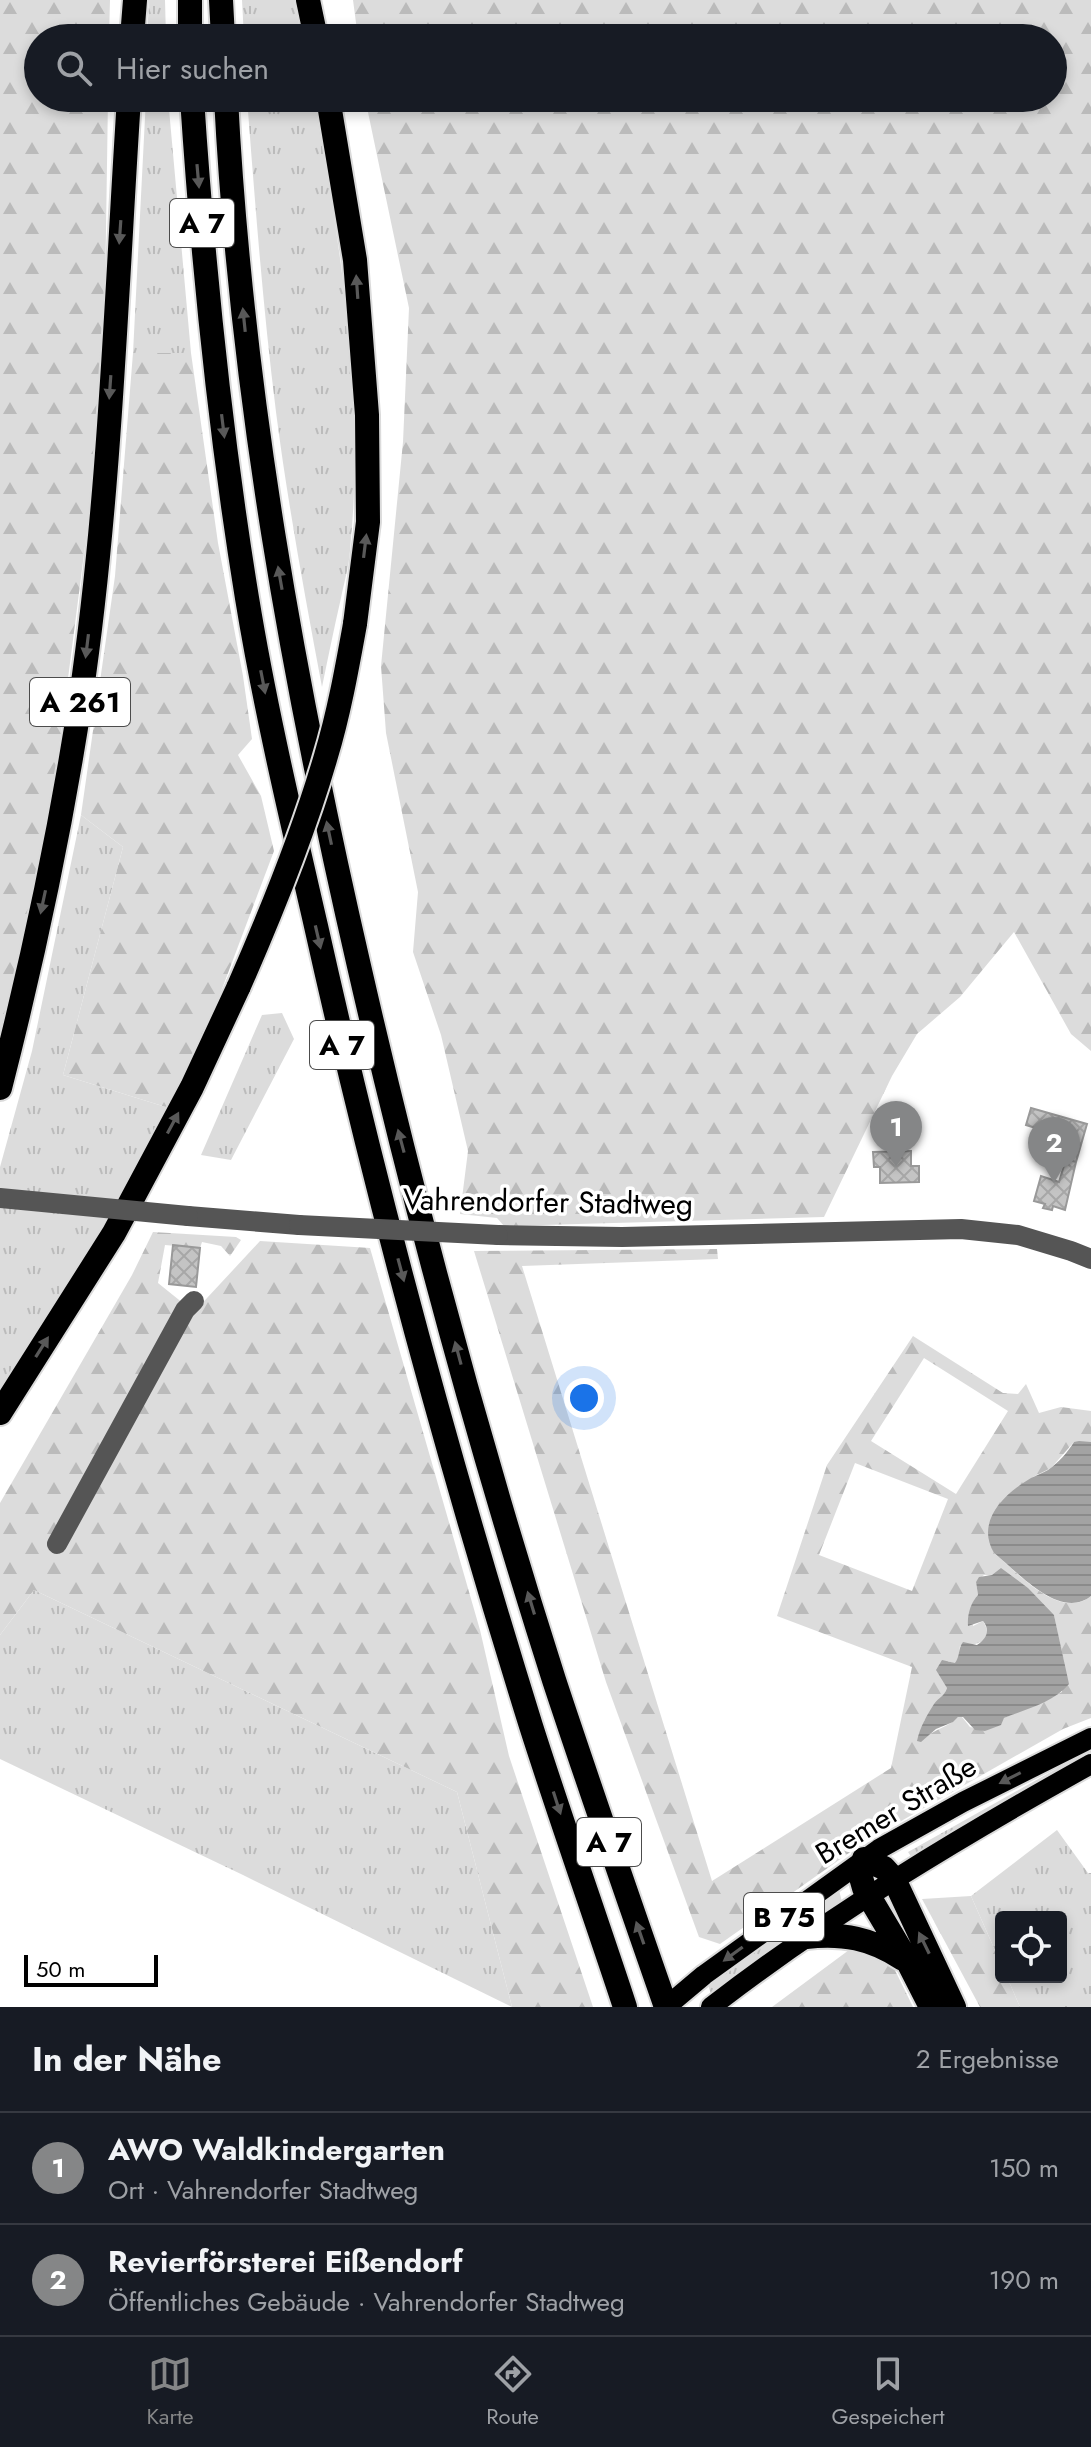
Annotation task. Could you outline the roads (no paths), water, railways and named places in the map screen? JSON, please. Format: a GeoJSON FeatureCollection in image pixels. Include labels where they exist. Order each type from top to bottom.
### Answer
{"type":"FeatureCollection","features":[{"type":"Feature","properties":{"kind":"highway"},"geometry":{"type":"LineString","coordinates":[[133,24],[135,0]]}},
{"type":"Feature","properties":{"kind":"highway"},"geometry":{"type":"LineString","coordinates":[[190,0],[190,24]]}},
{"type":"Feature","properties":{"kind":"highway"},"geometry":{"type":"LineString","coordinates":[[221,0],[222,24]]}},
{"type":"Feature","properties":{"kind":"highway"},"geometry":{"type":"LineString","coordinates":[[308,0],[313,24]]}},
{"type":"Feature","properties":{"kind":"highway","name":"A 261"},"geometry":{"type":"LineString","coordinates":[[0,1088],[52,861],[83,682],[102,504],[128,112]]}},
{"type":"Feature","properties":{"kind":"highway","name":"A 7"},"geometry":{"type":"LineString","coordinates":[[193,112],[214,348],[248,604],[279,762],[349,1074],[421,1346],[503,1632],[532,1729],[625,2007]]}},
{"type":"Feature","properties":{"kind":"highway","name":"A 7"},"geometry":{"type":"LineString","coordinates":[[227,112],[245,330],[260,448],[302,702],[333,857],[383,1072],[483,1442],[553,1677],[666,2007]]}},
{"type":"Feature","properties":{"kind":"highway"},"geometry":{"type":"LineString","coordinates":[[0,1413],[114,1233],[192,1087],[239,986],[291,861],[314,796],[336,717],[355,624],[368,522],[367,415],[355,260],[330,112]]}},
{"type":"Feature","properties":{"kind":"highway"},"geometry":{"type":"LineString","coordinates":[[931,2007],[868,1896],[861,1878],[864,1859],[884,1868],[894,1879],[954,2007]]}},
{"type":"Feature","properties":{"kind":"highway"},"geometry":{"type":"LineString","coordinates":[[806,1937],[841,1935],[862,1938],[908,1962]]}},
{"type":"Feature","properties":{"kind":"main road","name":"Bremer Straße"},"geometry":{"type":"LineString","coordinates":[[666,2007],[704,1975],[864,1859],[963,1802],[1091,1738]]}},
{"type":"Feature","properties":{"kind":"main road","name":"Bremer Straße"},"geometry":{"type":"LineString","coordinates":[[712,2006],[806,1937],[894,1879],[1091,1764]]}},
{"type":"Feature","properties":{"kind":"street","name":"Vahrendorfer Stadtweg"},"geometry":{"type":"LineString","coordinates":[[0,1198],[299,1225],[498,1235],[622,1237],[961,1229],[1018,1235],[1091,1259]]}},
{"type":"Feature","properties":{"kind":"street"},"geometry":{"type":"LineString","coordinates":[[57,1544],[185,1310],[194,1301]]}},
{"type":"Feature","properties":{"kind":"place","name":"AWO Waldkindergarten"},"geometry":{"type":"Point","coordinates":[896,1167]}},
{"type":"Feature","properties":{"kind":"place","name":"Revierförsterei Eißendorf"},"geometry":{"type":"Point","coordinates":[1054,1183]}}]}
